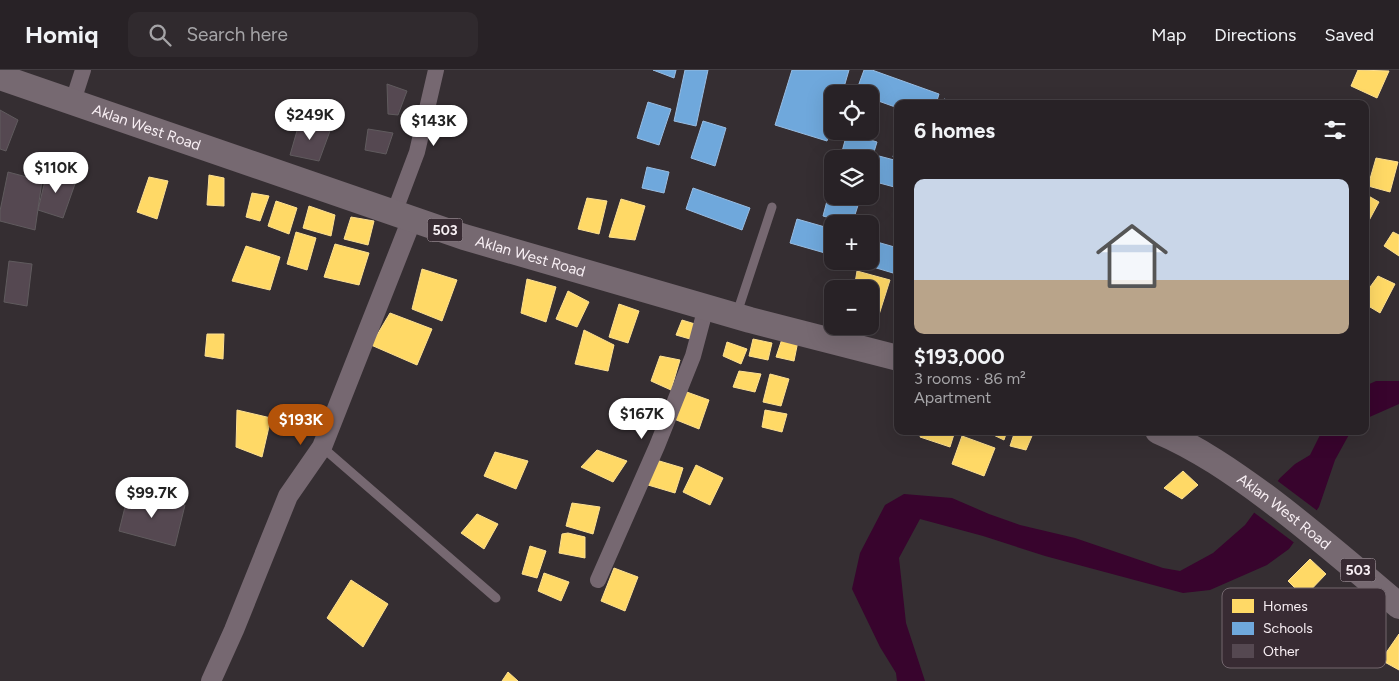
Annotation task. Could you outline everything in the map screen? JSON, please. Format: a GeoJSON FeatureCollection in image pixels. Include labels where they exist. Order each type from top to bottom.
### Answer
{"type":"FeatureCollection","features":[{"type":"Feature","properties":{"kind":"main road","name":"Aklan West Road"},"geometry":{"type":"LineString","coordinates":[[0,77],[464,236],[736,316],[894,357]]}},
{"type":"Feature","properties":{"kind":"main road","name":"Aklan West Road"},"geometry":{"type":"LineString","coordinates":[[1167,435],[1216,462],[1251,486],[1317,535],[1378,588]]}},
{"type":"Feature","properties":{"kind":"main road","name":"Aklan West Road"},"geometry":{"type":"LineString","coordinates":[[1386,595],[1399,606]]}},
{"type":"Feature","properties":{"kind":"street"},"geometry":{"type":"LineString","coordinates":[[73,101],[83,70]]}},
{"type":"Feature","properties":{"kind":"street"},"geometry":{"type":"LineString","coordinates":[[211,681],[234,630],[288,496],[322,447],[403,216],[436,70]]}},
{"type":"Feature","properties":{"kind":"street"},"geometry":{"type":"LineString","coordinates":[[598,580],[657,446],[693,356],[706,307]]}},
{"type":"Feature","properties":{"kind":"lane"},"geometry":{"type":"LineString","coordinates":[[736,316],[772,207]]}},
{"type":"Feature","properties":{"kind":"lane"},"geometry":{"type":"LineString","coordinates":[[322,447],[496,598]]}},
{"type":"Feature","properties":{"kind":"shaded area"},"geometry":{"type":"Polygon","coordinates":[[[1376,381],[1399,381],[1399,404],[1369,417],[1369,384],[1376,381]]]}},
{"type":"Feature","properties":{"kind":"shaded area"},"geometry":{"type":"Polygon","coordinates":[[[1320,435],[1349,435],[1335,460],[1319,507],[1289,549],[1267,565],[1210,590],[1183,593],[1045,556],[983,536],[920,519],[899,558],[906,623],[925,681],[897,681],[896,673],[880,647],[852,589],[860,553],[885,505],[904,494],[952,498],[1020,525],[1075,538],[1163,568],[1180,571],[1213,553],[1245,525],[1280,478],[1295,464],[1310,455],[1320,435]]]}},
{"type":"Feature","properties":{"kind":"pier"},"geometry":{"type":"Polygon","coordinates":[[[1275,479],[1319,512],[1296,544],[1252,511],[1275,479]]]}},
{"type":"Feature","properties":{"kind":"building: Homes"},"geometry":{"type":"Polygon","coordinates":[[[1358,70],[1389,71],[1377,98],[1351,86],[1358,70]]]}},
{"type":"Feature","properties":{"kind":"building: Homes"},"geometry":{"type":"Polygon","coordinates":[[[1376,158],[1398,162],[1390,192],[1369,186],[1376,158]]]}},
{"type":"Feature","properties":{"kind":"building: Homes"},"geometry":{"type":"Polygon","coordinates":[[[209,175],[224,178],[224,206],[207,205],[209,175]]]}},
{"type":"Feature","properties":{"kind":"building: Homes"},"geometry":{"type":"Polygon","coordinates":[[[149,177],[168,181],[157,219],[137,212],[149,177]]]}},
{"type":"Feature","properties":{"kind":"building: Homes"},"geometry":{"type":"Polygon","coordinates":[[[252,193],[269,196],[260,221],[246,217],[252,193]]]}},
{"type":"Feature","properties":{"kind":"building: Homes"},"geometry":{"type":"Polygon","coordinates":[[[1369,196],[1379,202],[1369,221],[1369,196]]]}},
{"type":"Feature","properties":{"kind":"building: Homes"},"geometry":{"type":"Polygon","coordinates":[[[587,198],[607,201],[599,234],[578,229],[587,198]]]}},
{"type":"Feature","properties":{"kind":"building: Homes"},"geometry":{"type":"Polygon","coordinates":[[[621,199],[645,206],[635,240],[609,237],[621,199]]]}},
{"type":"Feature","properties":{"kind":"building: Homes"},"geometry":{"type":"Polygon","coordinates":[[[276,201],[297,208],[289,234],[268,226],[276,201]]]}},
{"type":"Feature","properties":{"kind":"building: Homes"},"geometry":{"type":"Polygon","coordinates":[[[309,206],[335,215],[331,236],[303,228],[309,206]]]}},
{"type":"Feature","properties":{"kind":"building: Homes"},"geometry":{"type":"Polygon","coordinates":[[[351,217],[374,221],[368,245],[344,239],[351,217]]]}},
{"type":"Feature","properties":{"kind":"building: Homes"},"geometry":{"type":"Polygon","coordinates":[[[296,232],[316,238],[307,270],[287,264],[296,232]]]}},
{"type":"Feature","properties":{"kind":"building: Homes"},"geometry":{"type":"Polygon","coordinates":[[[1393,232],[1399,235],[1399,256],[1384,246],[1393,232]]]}},
{"type":"Feature","properties":{"kind":"building: Homes"},"geometry":{"type":"Polygon","coordinates":[[[335,244],[369,253],[359,285],[324,277],[335,244]]]}},
{"type":"Feature","properties":{"kind":"building: Homes"},"geometry":{"type":"Polygon","coordinates":[[[246,246],[280,257],[270,290],[232,281],[246,246]]]}},
{"type":"Feature","properties":{"kind":"building: Homes"},"geometry":{"type":"Polygon","coordinates":[[[422,269],[457,280],[442,321],[412,309],[422,269]]]}},
{"type":"Feature","properties":{"kind":"building: Homes"},"geometry":{"type":"Polygon","coordinates":[[[857,271],[890,280],[879,315],[879,280],[856,280],[857,271]]]}},
{"type":"Feature","properties":{"kind":"building: Homes"},"geometry":{"type":"Polygon","coordinates":[[[1378,276],[1395,284],[1380,313],[1369,306],[1369,288],[1378,276]]]}},
{"type":"Feature","properties":{"kind":"building: Homes"},"geometry":{"type":"Polygon","coordinates":[[[527,279],[556,287],[546,322],[521,313],[527,279]]]}},
{"type":"Feature","properties":{"kind":"building: Homes"},"geometry":{"type":"Polygon","coordinates":[[[568,291],[589,302],[577,327],[556,319],[568,291]]]}},
{"type":"Feature","properties":{"kind":"building: Homes"},"geometry":{"type":"Polygon","coordinates":[[[619,304],[639,311],[628,343],[609,337],[619,304]]]}},
{"type":"Feature","properties":{"kind":"building: Homes"},"geometry":{"type":"Polygon","coordinates":[[[390,313],[432,329],[417,365],[371,345],[390,313]]]}},
{"type":"Feature","properties":{"kind":"building: Homes"},"geometry":{"type":"Polygon","coordinates":[[[682,320],[695,324],[690,339],[676,335],[682,320]]]}},
{"type":"Feature","properties":{"kind":"building: Homes"},"geometry":{"type":"Polygon","coordinates":[[[584,330],[614,345],[608,371],[575,364],[584,330]]]}},
{"type":"Feature","properties":{"kind":"building: Homes"},"geometry":{"type":"Polygon","coordinates":[[[784,333],[798,341],[794,361],[776,357],[784,333]]]}},
{"type":"Feature","properties":{"kind":"building: Homes"},"geometry":{"type":"Polygon","coordinates":[[[207,334],[224,334],[223,359],[205,356],[207,334]]]}},
{"type":"Feature","properties":{"kind":"building: Homes"},"geometry":{"type":"Polygon","coordinates":[[[753,339],[772,343],[768,360],[749,356],[753,339]]]}},
{"type":"Feature","properties":{"kind":"building: Homes"},"geometry":{"type":"Polygon","coordinates":[[[727,342],[747,349],[741,364],[723,356],[727,342]]]}},
{"type":"Feature","properties":{"kind":"building: Homes"},"geometry":{"type":"Polygon","coordinates":[[[660,356],[680,360],[671,390],[651,381],[660,356]]]}},
{"type":"Feature","properties":{"kind":"building: Homes"},"geometry":{"type":"Polygon","coordinates":[[[739,371],[761,374],[755,392],[733,387],[739,371]]]}},
{"type":"Feature","properties":{"kind":"building: Homes"},"geometry":{"type":"Polygon","coordinates":[[[770,374],[789,379],[781,406],[763,402],[770,374]]]}},
{"type":"Feature","properties":{"kind":"building: Homes"},"geometry":{"type":"Polygon","coordinates":[[[684,391],[709,400],[699,429],[674,419],[684,391]]]}},
{"type":"Feature","properties":{"kind":"building: Homes"},"geometry":{"type":"Polygon","coordinates":[[[237,410],[271,418],[262,457],[236,447],[237,410]]]}},
{"type":"Feature","properties":{"kind":"building: Homes"},"geometry":{"type":"Polygon","coordinates":[[[765,410],[787,414],[782,432],[762,427],[765,410]]]}},
{"type":"Feature","properties":{"kind":"building: Homes"},"geometry":{"type":"Polygon","coordinates":[[[921,435],[954,435],[950,447],[920,437],[921,435]]]}},
{"type":"Feature","properties":{"kind":"building: Homes"},"geometry":{"type":"Polygon","coordinates":[[[993,435],[1006,435],[1004,440],[993,435]]]}},
{"type":"Feature","properties":{"kind":"building: Homes"},"geometry":{"type":"Polygon","coordinates":[[[1014,435],[1032,435],[1026,450],[1010,446],[1014,435]]]}},
{"type":"Feature","properties":{"kind":"building: Homes"},"geometry":{"type":"Polygon","coordinates":[[[962,436],[995,448],[984,476],[952,464],[962,436]]]}},
{"type":"Feature","properties":{"kind":"building: Homes"},"geometry":{"type":"Polygon","coordinates":[[[597,450],[627,461],[613,482],[581,467],[597,450]]]}},
{"type":"Feature","properties":{"kind":"building: Homes"},"geometry":{"type":"Polygon","coordinates":[[[495,452],[528,461],[516,489],[484,476],[495,452]]]}},
{"type":"Feature","properties":{"kind":"building: Homes"},"geometry":{"type":"Polygon","coordinates":[[[656,460],[683,468],[675,493],[648,485],[656,460]]]}},
{"type":"Feature","properties":{"kind":"building: Homes"},"geometry":{"type":"Polygon","coordinates":[[[696,465],[723,478],[710,505],[683,492],[696,465]]]}},
{"type":"Feature","properties":{"kind":"building: Homes"},"geometry":{"type":"Polygon","coordinates":[[[1183,471],[1198,485],[1182,499],[1164,488],[1183,471]]]}},
{"type":"Feature","properties":{"kind":"building: Homes"},"geometry":{"type":"Polygon","coordinates":[[[572,503],[600,507],[593,534],[566,526],[572,503]]]}},
{"type":"Feature","properties":{"kind":"building: Homes"},"geometry":{"type":"Polygon","coordinates":[[[477,514],[498,524],[484,549],[461,533],[477,514]]]}},
{"type":"Feature","properties":{"kind":"building: Homes"},"geometry":{"type":"Polygon","coordinates":[[[568,533],[585,537],[585,558],[559,553],[562,534],[568,533]]]}},
{"type":"Feature","properties":{"kind":"building: Homes"},"geometry":{"type":"Polygon","coordinates":[[[530,546],[546,551],[537,578],[522,574],[530,546]]]}},
{"type":"Feature","properties":{"kind":"building: Homes"},"geometry":{"type":"Polygon","coordinates":[[[1310,559],[1326,574],[1313,588],[1295,588],[1288,581],[1310,559]]]}},
{"type":"Feature","properties":{"kind":"building: Homes"},"geometry":{"type":"Polygon","coordinates":[[[614,568],[638,577],[625,611],[601,601],[614,568]]]}},
{"type":"Feature","properties":{"kind":"building: Homes"},"geometry":{"type":"Polygon","coordinates":[[[544,573],[569,582],[561,601],[538,591],[544,573]]]}},
{"type":"Feature","properties":{"kind":"building: Homes"},"geometry":{"type":"Polygon","coordinates":[[[351,580],[388,604],[363,647],[327,618],[351,580]]]}},
{"type":"Feature","properties":{"kind":"building: Homes"},"geometry":{"type":"Polygon","coordinates":[[[1399,634],[1399,670],[1386,663],[1386,653],[1399,634]]]}},
{"type":"Feature","properties":{"kind":"building: Homes"},"geometry":{"type":"Polygon","coordinates":[[[508,672],[518,681],[502,681],[508,672]]]}},
{"type":"Feature","properties":{"kind":"building: Schools"},"geometry":{"type":"Polygon","coordinates":[[[653,70],[676,70],[674,78],[653,70]]]}},
{"type":"Feature","properties":{"kind":"building: Schools"},"geometry":{"type":"Polygon","coordinates":[[[685,70],[708,70],[696,126],[674,121],[685,70]]]}},
{"type":"Feature","properties":{"kind":"building: Schools"},"geometry":{"type":"Polygon","coordinates":[[[792,70],[849,70],[845,85],[824,85],[824,140],[827,141],[775,125],[792,70]]]}},
{"type":"Feature","properties":{"kind":"building: Schools"},"geometry":{"type":"Polygon","coordinates":[[[864,70],[872,70],[939,94],[937,100],[894,100],[894,107],[879,101],[879,85],[859,85],[864,70]]]}},
{"type":"Feature","properties":{"kind":"building: Schools"},"geometry":{"type":"Polygon","coordinates":[[[648,102],[671,109],[659,145],[637,138],[648,102]]]}},
{"type":"Feature","properties":{"kind":"building: Schools"},"geometry":{"type":"Polygon","coordinates":[[[703,121],[726,128],[715,166],[691,158],[703,121]]]}},
{"type":"Feature","properties":{"kind":"building: Schools"},"geometry":{"type":"Polygon","coordinates":[[[845,140],[870,140],[877,142],[875,150],[842,150],[845,140]]]}},
{"type":"Feature","properties":{"kind":"building: Schools"},"geometry":{"type":"Polygon","coordinates":[[[879,156],[894,160],[894,187],[879,183],[879,156]]]}},
{"type":"Feature","properties":{"kind":"building: Schools"},"geometry":{"type":"Polygon","coordinates":[[[647,167],[669,172],[664,193],[642,188],[647,167]]]}},
{"type":"Feature","properties":{"kind":"building: Schools"},"geometry":{"type":"Polygon","coordinates":[[[693,188],[750,208],[742,230],[686,209],[693,188]]]}},
{"type":"Feature","properties":{"kind":"building: Schools"},"geometry":{"type":"Polygon","coordinates":[[[826,205],[858,205],[855,215],[823,216],[826,205]]]}},
{"type":"Feature","properties":{"kind":"building: Schools"},"geometry":{"type":"Polygon","coordinates":[[[797,219],[824,227],[824,253],[790,243],[797,219]]]}},
{"type":"Feature","properties":{"kind":"building: Schools"},"geometry":{"type":"Polygon","coordinates":[[[879,243],[894,247],[893,273],[879,269],[879,243]]]}},
{"type":"Feature","properties":{"kind":"building: Other"},"geometry":{"type":"Polygon","coordinates":[[[387,84],[407,91],[398,115],[388,114],[387,84]]]}},
{"type":"Feature","properties":{"kind":"building: Other"},"geometry":{"type":"Polygon","coordinates":[[[0,110],[18,120],[6,151],[0,149],[0,110]]]}},
{"type":"Feature","properties":{"kind":"building: Other"},"geometry":{"type":"Polygon","coordinates":[[[301,117],[330,131],[319,161],[290,155],[301,117]]]}},
{"type":"Feature","properties":{"kind":"building: Other"},"geometry":{"type":"Polygon","coordinates":[[[368,129],[393,133],[386,154],[365,150],[368,129]]]}},
{"type":"Feature","properties":{"kind":"building: Other"},"geometry":{"type":"Polygon","coordinates":[[[48,168],[76,181],[63,218],[38,210],[48,168]]]}},
{"type":"Feature","properties":{"kind":"building: Other"},"geometry":{"type":"Polygon","coordinates":[[[8,172],[42,181],[35,230],[0,221],[0,211],[8,172]]]}},
{"type":"Feature","properties":{"kind":"building: Other"},"geometry":{"type":"Polygon","coordinates":[[[9,261],[32,264],[27,306],[4,302],[9,261]]]}},
{"type":"Feature","properties":{"kind":"building: Other"},"geometry":{"type":"Polygon","coordinates":[[[128,495],[185,505],[175,546],[119,531],[128,495]]]}}]}
